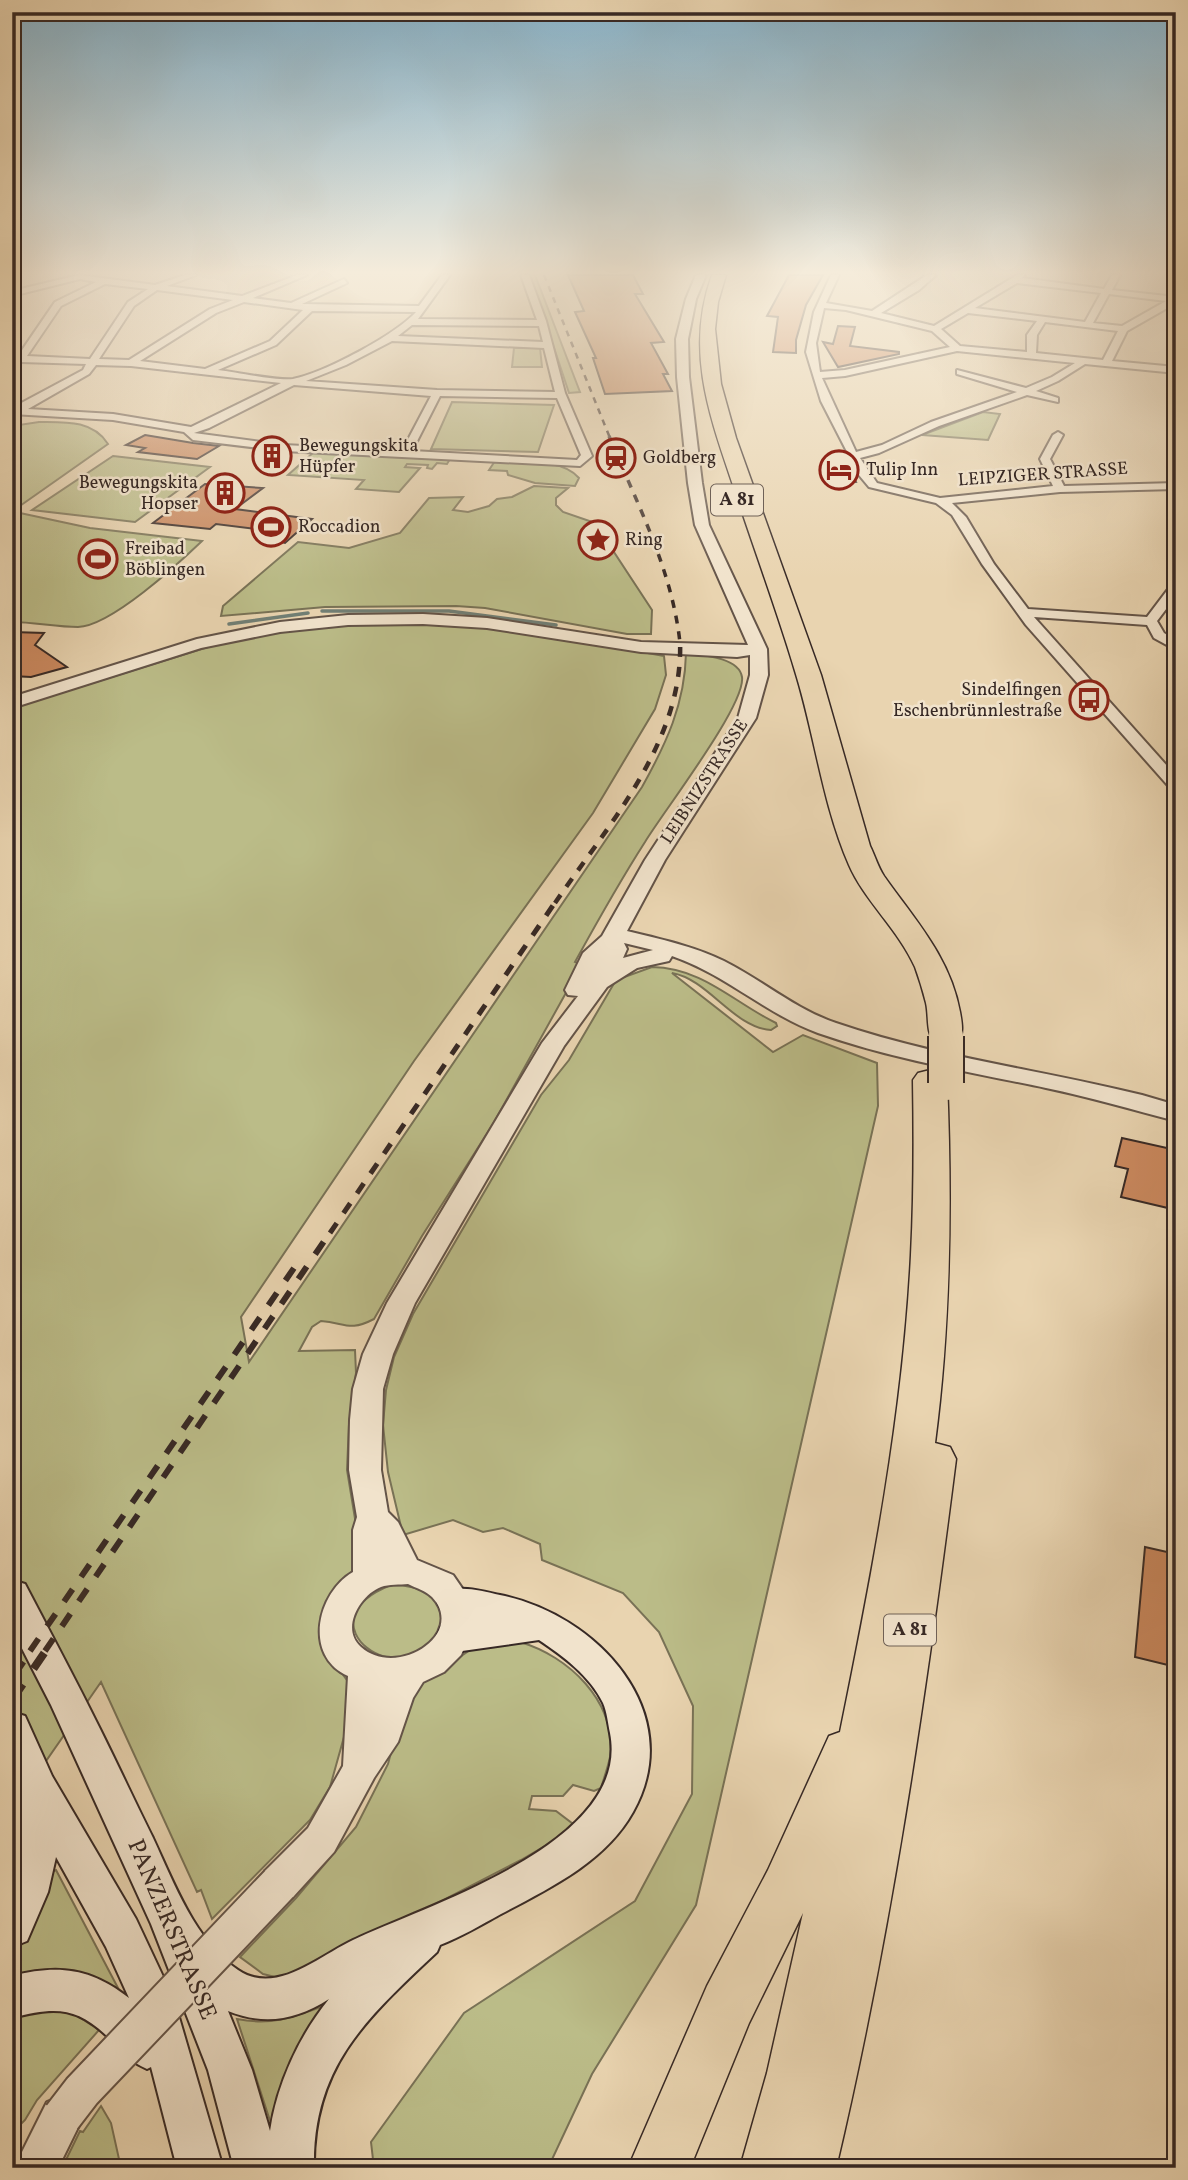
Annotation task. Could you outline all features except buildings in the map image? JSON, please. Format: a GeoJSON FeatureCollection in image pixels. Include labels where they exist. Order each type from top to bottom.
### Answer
{"type":"FeatureCollection","features":[{"type":"Feature","properties":{"kind":"highway","name":"A 81"},"geometry":{"type":"LineString","coordinates":[[701,377],[717,445],[796,679],[840,854],[853,880],[885,919],[916,966],[939,1034]]}},
{"type":"Feature","properties":{"kind":"highway","name":"A 81"},"geometry":{"type":"LineString","coordinates":[[711,377],[727,440],[808,673],[852,837],[872,881],[903,921],[929,965],[942,1000],[927,1320],[894,1568],[809,2029],[771,2168]]}},
{"type":"Feature","properties":{"kind":"highway","name":"A 81"},"geometry":{"type":"LineString","coordinates":[[805,2168],[837,2040],[911,1624],[933,1470],[945,1332],[949,1107],[938,1082]]}},
{"type":"Feature","properties":{"kind":"highway"},"geometry":{"type":"LineString","coordinates":[[659,2168],[727,2006],[787,1888],[872,1695]]}},
{"type":"Feature","properties":{"kind":"main road"},"geometry":{"type":"LineString","coordinates":[[12,1594],[67,1699]]}},
{"type":"Feature","properties":{"kind":"main road"},"geometry":{"type":"LineString","coordinates":[[170,1919],[193,1956],[208,1973],[231,1991],[260,2000],[282,1999],[297,1995],[379,1949],[433,1928],[570,1855],[592,1837],[622,1794],[631,1747],[622,1703],[608,1678],[589,1658],[543,1626],[519,1614],[456,1602]]}},
{"type":"Feature","properties":{"kind":"main road"},"geometry":{"type":"LineString","coordinates":[[456,1637],[543,1626]]}},
{"type":"Feature","properties":{"kind":"main road","name":"PANZERSTRASSE"},"geometry":{"type":"LineString","coordinates":[[67,1699],[170,1919],[230,2070],[257,2168]]}},
{"type":"Feature","properties":{"kind":"main road"},"geometry":{"type":"LineString","coordinates":[[12,1728],[38,1787],[121,1933],[159,2015],[200,2168]]}},
{"type":"Feature","properties":{"kind":"main road"},"geometry":{"type":"LineString","coordinates":[[12,1927],[26,1900],[36,1870],[39,1837],[38,1787]]}},
{"type":"Feature","properties":{"kind":"main road"},"geometry":{"type":"LineString","coordinates":[[291,2168],[289,2151],[296,2113],[307,2079],[338,2022],[369,1986],[433,1928]]}},
{"type":"Feature","properties":{"kind":"main road"},"geometry":{"type":"LineString","coordinates":[[12,1997],[50,1989],[78,1992],[94,1998],[115,2013],[178,2078]]}},
{"type":"Feature","properties":{"kind":"street"},"geometry":{"type":"LineString","coordinates":[[14,411],[79,377]]}},
{"type":"Feature","properties":{"kind":"street"},"geometry":{"type":"LineString","coordinates":[[245,377],[437,393],[562,395]]}},
{"type":"Feature","properties":{"kind":"street"},"geometry":{"type":"LineString","coordinates":[[14,411],[113,417],[191,430],[205,426],[304,377]]}},
{"type":"Feature","properties":{"kind":"street"},"geometry":{"type":"LineString","coordinates":[[191,430],[189,433],[193,437],[257,446],[580,463],[587,456],[557,377]]}},
{"type":"Feature","properties":{"kind":"street","name":"LEIBNIZSTRASSE"},"geometry":{"type":"LineString","coordinates":[[612,937],[655,860],[747,718],[759,675],[759,649],[750,624],[702,525],[682,377]]}},
{"type":"Feature","properties":{"kind":"street"},"geometry":{"type":"LineString","coordinates":[[819,377],[831,412],[854,456],[868,454],[931,425],[1040,386],[1056,377]]}},
{"type":"Feature","properties":{"kind":"street"},"geometry":{"type":"LineString","coordinates":[[972,377],[1054,400]]}},
{"type":"Feature","properties":{"kind":"street"},"geometry":{"type":"LineString","coordinates":[[406,453],[437,393]]}},
{"type":"Feature","properties":{"kind":"street"},"geometry":{"type":"LineString","coordinates":[[1058,435],[1045,459],[1060,489]]}},
{"type":"Feature","properties":{"kind":"street","name":"LEIPZIGER STRASSE"},"geometry":{"type":"LineString","coordinates":[[854,456],[873,485],[940,501],[1060,489],[1176,486]]}},
{"type":"Feature","properties":{"kind":"street"},"geometry":{"type":"LineString","coordinates":[[940,501],[956,511],[996,576],[1176,786]]}},
{"type":"Feature","properties":{"kind":"street"},"geometry":{"type":"LineString","coordinates":[[1151,621],[1176,587]]}},
{"type":"Feature","properties":{"kind":"street"},"geometry":{"type":"LineString","coordinates":[[1026,612],[1151,621]]}},
{"type":"Feature","properties":{"kind":"street"},"geometry":{"type":"LineString","coordinates":[[12,703],[197,644],[267,629],[324,621],[384,618],[463,621],[512,626],[617,645],[737,652],[759,649]]}},
{"type":"Feature","properties":{"kind":"street"},"geometry":{"type":"LineString","coordinates":[[1151,621],[1158,635],[1176,646]]}},
{"type":"Feature","properties":{"kind":"street"},"geometry":{"type":"LineString","coordinates":[[691,649],[734,639],[750,624]]}},
{"type":"Feature","properties":{"kind":"street"},"geometry":{"type":"LineString","coordinates":[[713,646],[759,649]]}},
{"type":"Feature","properties":{"kind":"street"},"geometry":{"type":"LineString","coordinates":[[691,649],[736,661],[759,675]]}},
{"type":"Feature","properties":{"kind":"street"},"geometry":{"type":"LineString","coordinates":[[612,937],[627,950],[699,960]]}},
{"type":"Feature","properties":{"kind":"street"},"geometry":{"type":"LineString","coordinates":[[612,937],[699,960],[729,973],[800,1017],[862,1040],[1164,1106],[1176,1112]]}},
{"type":"Feature","properties":{"kind":"street"},"geometry":{"type":"LineString","coordinates":[[369,1578],[369,1530],[373,1517],[365,1470],[365,1420],[368,1389],[378,1354],[401,1303],[554,1043],[588,996],[616,949],[612,937]]}},
{"type":"Feature","properties":{"kind":"street"},"geometry":{"type":"LineString","coordinates":[[554,1043],[557,1026],[594,953],[612,937]]}},
{"type":"Feature","properties":{"kind":"street"},"geometry":{"type":"LineString","coordinates":[[588,996],[620,967],[661,956]]}},
{"type":"Feature","properties":{"kind":"street"},"geometry":{"type":"LineString","coordinates":[[373,1517],[387,1531],[406,1571]]}},
{"type":"Feature","properties":{"kind":"street"},"geometry":{"type":"LineString","coordinates":[[406,1571],[430,1576],[446,1587],[456,1602],[460,1619],[456,1637],[444,1653],[428,1665],[411,1671],[387,1674],[366,1670],[346,1656],[335,1636],[334,1625],[341,1603],[358,1585],[369,1578],[406,1571]]}},
{"type":"Feature","properties":{"kind":"street"},"geometry":{"type":"LineString","coordinates":[[361,1767],[366,1670]]}},
{"type":"Feature","properties":{"kind":"street"},"geometry":{"type":"LineString","coordinates":[[35,2168],[62,2117],[82,2091],[321,1840],[341,1808],[361,1767],[385,1731],[397,1693],[411,1671]]}},
{"type":"Feature","properties":{"kind":"green space"},"geometry":{"type":"Polygon","coordinates":[[[564,377],[574,377],[580,392],[569,393],[564,377]]]}},
{"type":"Feature","properties":{"kind":"green space"},"geometry":{"type":"Polygon","coordinates":[[[452,402],[554,405],[538,452],[431,449],[452,402]]]}},
{"type":"Feature","properties":{"kind":"green space"},"geometry":{"type":"Polygon","coordinates":[[[983,412],[1000,414],[988,440],[922,435],[983,412]]]}},
{"type":"Feature","properties":{"kind":"green space"},"geometry":{"type":"Polygon","coordinates":[[[39,422],[86,426],[95,430],[108,444],[17,508],[12,507],[12,426],[39,422]]]}},
{"type":"Feature","properties":{"kind":"green space"},"geometry":{"type":"Polygon","coordinates":[[[314,452],[450,459],[447,464],[437,463],[432,469],[427,468],[428,465],[407,464],[405,467],[420,468],[399,492],[356,489],[364,480],[288,475],[314,452]]]}},
{"type":"Feature","properties":{"kind":"green space"},"geometry":{"type":"Polygon","coordinates":[[[113,456],[210,467],[135,522],[32,510],[113,456]]]}},
{"type":"Feature","properties":{"kind":"green space"},"geometry":{"type":"Polygon","coordinates":[[[495,461],[551,464],[571,471],[579,478],[575,486],[535,483],[508,475],[507,471],[489,470],[495,461]]]}},
{"type":"Feature","properties":{"kind":"green space"},"geometry":{"type":"Polygon","coordinates":[[[534,486],[568,488],[556,498],[556,505],[563,512],[598,524],[607,532],[612,549],[652,610],[651,634],[627,634],[485,608],[456,606],[325,607],[221,616],[223,606],[298,542],[349,548],[400,533],[429,498],[463,497],[453,510],[468,512],[489,506],[497,499],[512,497],[534,486]]]}},
{"type":"Feature","properties":{"kind":"green space","name":"Freibad Böblingen"},"geometry":{"type":"Polygon","coordinates":[[[20,513],[90,528],[202,541],[143,592],[92,624],[78,627],[12,622],[12,515],[20,513]]]}},
{"type":"Feature","properties":{"kind":"green space"},"geometry":{"type":"Polygon","coordinates":[[[423,620],[521,630],[664,656],[666,675],[655,709],[593,813],[414,1061],[241,1317],[249,1362],[642,787],[673,723],[682,689],[686,653],[710,656],[734,665],[742,677],[740,691],[718,734],[654,827],[618,887],[575,962],[582,964],[493,1124],[422,1236],[374,1319],[353,1326],[321,1321],[312,1327],[299,1351],[355,1350],[356,1373],[349,1424],[347,1470],[360,1549],[358,1566],[327,1601],[323,1617],[330,1657],[352,1687],[349,1719],[330,1787],[310,1820],[212,1919],[201,1890],[197,1892],[101,1682],[12,1810],[12,708],[237,638],[316,626],[423,620]]]}},
{"type":"Feature","properties":{"kind":"green space"},"geometry":{"type":"Polygon","coordinates":[[[652,967],[687,973],[776,1023],[777,1026],[771,1030],[745,1021],[697,984],[672,973],[773,1052],[803,1035],[877,1063],[878,1106],[696,1905],[592,2074],[548,2168],[374,2168],[371,2142],[464,2013],[635,1901],[692,1794],[693,1706],[659,1632],[623,1593],[542,1560],[540,1544],[503,1528],[483,1532],[453,1520],[403,1535],[388,1472],[383,1425],[386,1390],[394,1357],[413,1314],[541,1095],[569,1060],[616,980],[652,967]]]}},
{"type":"Feature","properties":{"kind":"green space"},"geometry":{"type":"Polygon","coordinates":[[[391,1585],[423,1591],[439,1602],[444,1611],[440,1633],[424,1651],[404,1659],[384,1657],[367,1648],[356,1634],[354,1617],[365,1600],[391,1585]]]}},
{"type":"Feature","properties":{"kind":"green space"},"geometry":{"type":"Polygon","coordinates":[[[520,1642],[555,1658],[571,1670],[586,1684],[606,1717],[610,1757],[601,1788],[594,1791],[573,1785],[563,1796],[532,1796],[529,1809],[556,1811],[577,1827],[521,1860],[341,1953],[279,1978],[263,1974],[240,1957],[296,1898],[356,1827],[388,1764],[404,1704],[420,1684],[479,1644],[520,1642]]]}},
{"type":"Feature","properties":{"kind":"green space"},"geometry":{"type":"Polygon","coordinates":[[[56,1870],[118,1988],[82,1975],[12,1978],[12,1962],[40,1910],[52,1872],[56,1870]]]}},
{"type":"Feature","properties":{"kind":"green space"},"geometry":{"type":"Polygon","coordinates":[[[326,2005],[273,2130],[237,2019],[273,2021],[326,2005]]]}},
{"type":"Feature","properties":{"kind":"green space"},"geometry":{"type":"Polygon","coordinates":[[[45,2009],[70,2011],[99,2030],[37,2100],[25,2120],[12,2133],[12,2015],[45,2009]]]}},
{"type":"Feature","properties":{"kind":"green space"},"geometry":{"type":"Polygon","coordinates":[[[101,2106],[111,2123],[121,2168],[62,2168],[80,2131],[83,2132],[101,2106]]]}},
{"type":"Feature","properties":{"kind":"waterway"},"geometry":{"type":"LineString","coordinates":[[322,611],[449,611],[556,625]]}},
{"type":"Feature","properties":{"kind":"waterway"},"geometry":{"type":"LineString","coordinates":[[229,624],[308,613]]}},
{"type":"Feature","properties":{"kind":"railway"},"geometry":{"type":"LineString","coordinates":[[585,377],[610,438]]}},
{"type":"Feature","properties":{"kind":"railway"},"geometry":{"type":"LineString","coordinates":[[609,436],[661,563],[676,616],[680,642]]}},
{"type":"Feature","properties":{"kind":"railway"},"geometry":{"type":"LineString","coordinates":[[555,903],[619,812],[656,747],[670,713],[678,678],[680,642]]}},
{"type":"Feature","properties":{"kind":"railway"},"geometry":{"type":"LineString","coordinates":[[330,1233],[556,901]]}},
{"type":"Feature","properties":{"kind":"railway"},"geometry":{"type":"LineString","coordinates":[[45,1651],[331,1231]]}},
{"type":"Feature","properties":{"kind":"railway"},"geometry":{"type":"LineString","coordinates":[[30,1651],[294,1268]]}},
{"type":"Feature","properties":{"kind":"railway"},"geometry":{"type":"LineString","coordinates":[[12,1677],[31,1649]]}},
{"type":"Feature","properties":{"kind":"railway"},"geometry":{"type":"LineString","coordinates":[[12,1700],[47,1649]]}},
{"type":"Feature","properties":{"kind":"place","name":"Bewegungskita Hüpfer"},"geometry":{"type":"Point","coordinates":[272,456]}},
{"type":"Feature","properties":{"kind":"place","name":"Goldberg"},"geometry":{"type":"Point","coordinates":[616,458]}},
{"type":"Feature","properties":{"kind":"place","name":"Tulip Inn"},"geometry":{"type":"Point","coordinates":[839,470]}},
{"type":"Feature","properties":{"kind":"place","name":"Bewegungskita Hopser"},"geometry":{"type":"Point","coordinates":[225,493]}},
{"type":"Feature","properties":{"kind":"place","name":"Roccadion"},"geometry":{"type":"Point","coordinates":[271,527]}},
{"type":"Feature","properties":{"kind":"place","name":"Ring"},"geometry":{"type":"Point","coordinates":[598,540]}},
{"type":"Feature","properties":{"kind":"place","name":"Freibad Böblingen"},"geometry":{"type":"Point","coordinates":[98,559]}},
{"type":"Feature","properties":{"kind":"place","name":"Sindelfingen Eschenbrünnlestraße"},"geometry":{"type":"Point","coordinates":[1089,700]}}]}
